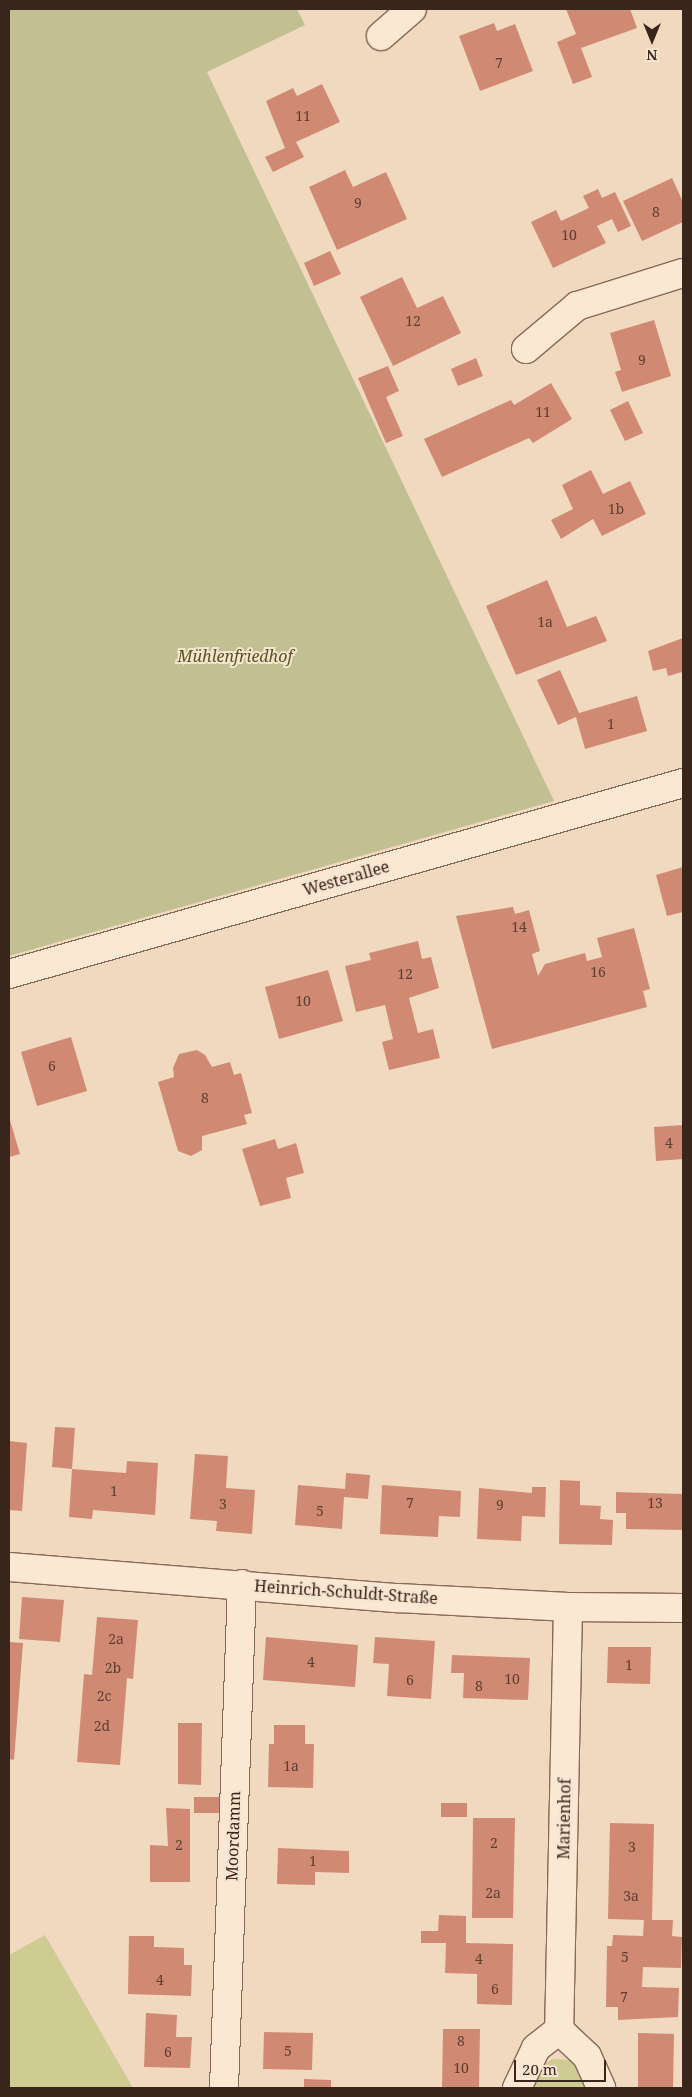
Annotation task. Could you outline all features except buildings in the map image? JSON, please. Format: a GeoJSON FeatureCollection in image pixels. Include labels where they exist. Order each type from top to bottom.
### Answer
{"type":"FeatureCollection","features":[{"type":"Feature","properties":{"kind":"street"},"geometry":{"type":"LineString","coordinates":[[381,36],[412,9]]}},
{"type":"Feature","properties":{"kind":"street"},"geometry":{"type":"LineString","coordinates":[[526,349],[577,306],[683,273]]}},
{"type":"Feature","properties":{"kind":"street","name":"Westerallee"},"geometry":{"type":"LineString","coordinates":[[9,974],[683,783]]}},
{"type":"Feature","properties":{"kind":"street","name":"Heinrich-Schuldt-Straße"},"geometry":{"type":"LineString","coordinates":[[9,1567],[568,1607],[683,1608]]}},
{"type":"Feature","properties":{"kind":"street","name":"Moordamm"},"geometry":{"type":"LineString","coordinates":[[224,2088],[242,1584]]}},
{"type":"Feature","properties":{"kind":"street","name":"Marienhof"},"geometry":{"type":"LineString","coordinates":[[559,2030],[568,1607]]}},
{"type":"Feature","properties":{"kind":"street"},"geometry":{"type":"LineString","coordinates":[[516,2088],[536,2048],[559,2030],[587,2056],[601,2088]]}},
{"type":"Feature","properties":{"kind":"shaded area"},"geometry":{"type":"Polygon","coordinates":[[[45,1935],[133,2088],[9,2088],[9,1955],[45,1935]]]}},
{"type":"Feature","properties":{"kind":"shaded area"},"geometry":{"type":"Polygon","coordinates":[[[553,2059],[570,2060],[581,2069],[588,2088],[526,2088],[537,2068],[553,2059]]]}},
{"type":"Feature","properties":{"kind":"green space","name":"Mühlenfriedhof"},"geometry":{"type":"Polygon","coordinates":[[[9,9],[297,9],[305,25],[207,72],[554,801],[9,956],[9,9]]]}}]}
